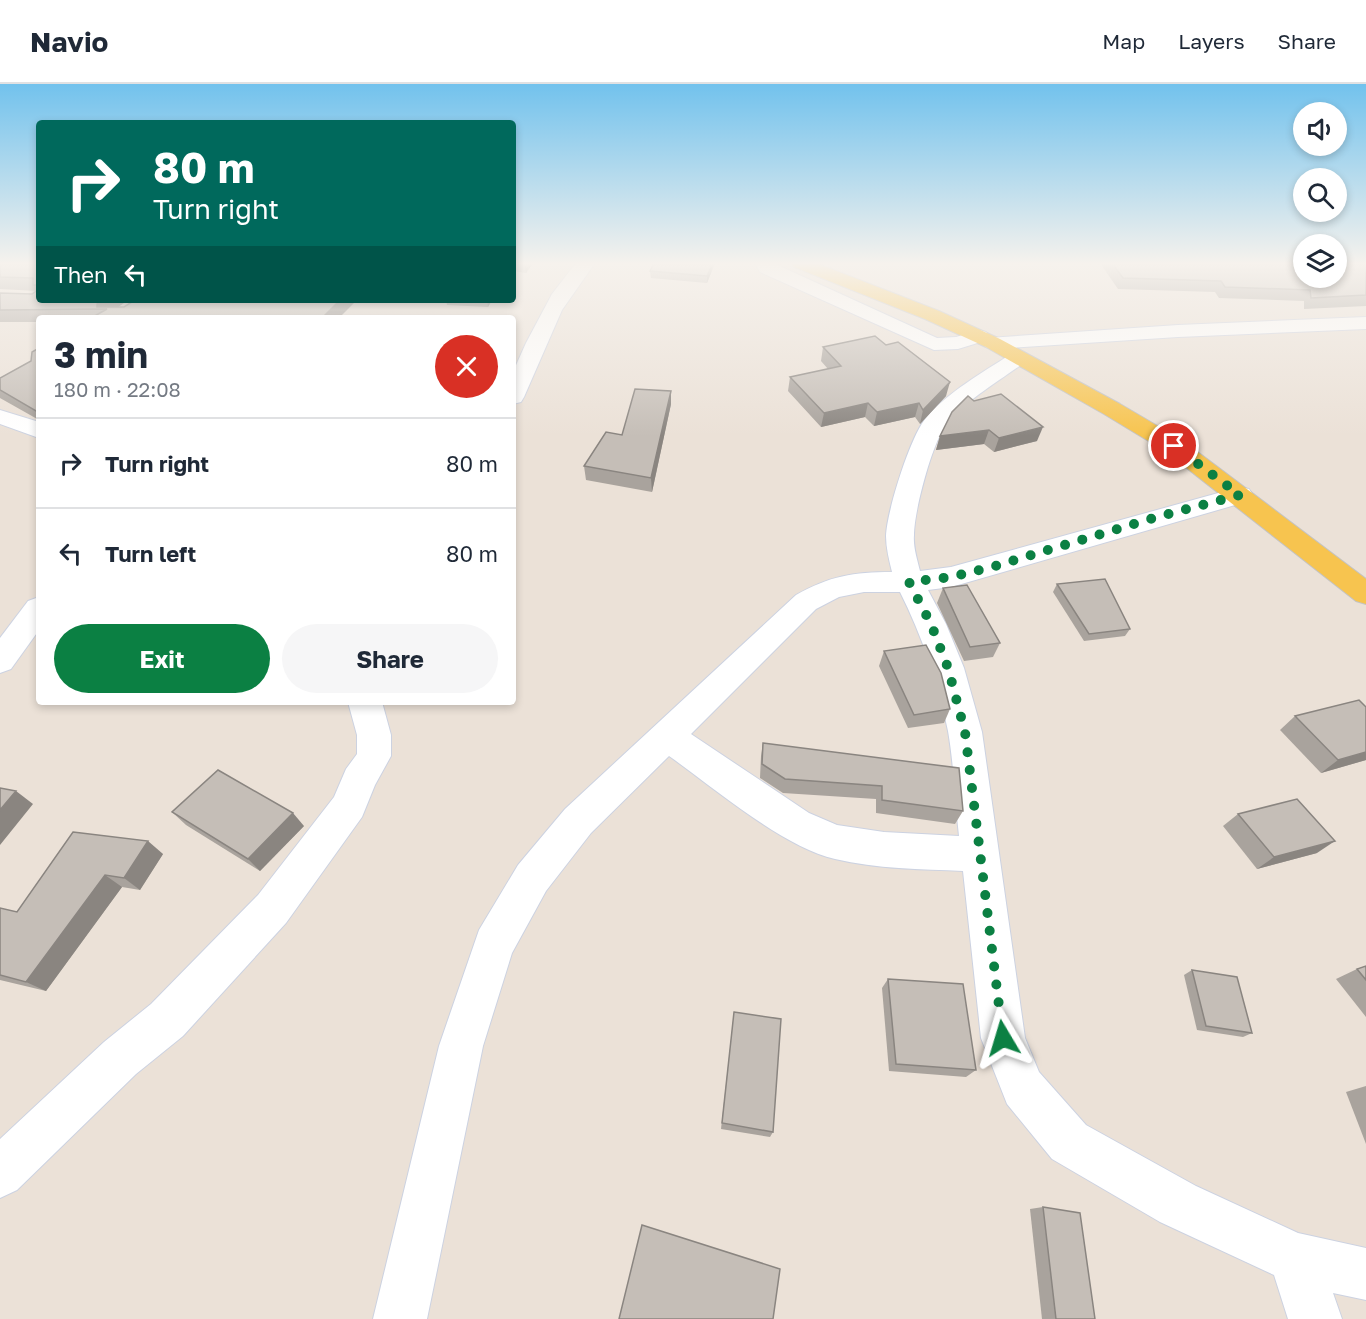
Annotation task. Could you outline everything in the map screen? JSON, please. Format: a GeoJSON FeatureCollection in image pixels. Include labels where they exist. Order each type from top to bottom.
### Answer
{"type":"FeatureCollection","features":[{"type":"Feature","properties":{"kind":"main road"},"geometry":{"type":"LineString","coordinates":[[944,321],[986,340],[1174,446],[1366,594]]}},
{"type":"Feature","properties":{"kind":"street"},"geometry":{"type":"LineString","coordinates":[[516,390],[546,321]]}},
{"type":"Feature","properties":{"kind":"street"},"geometry":{"type":"LineString","coordinates":[[882,321],[934,344],[1366,324]]}},
{"type":"Feature","properties":{"kind":"street"},"geometry":{"type":"LineString","coordinates":[[1018,358],[947,410],[935,422],[927,436],[904,510],[900,535],[902,556],[909,582],[931,624],[954,690],[965,732],[1003,1038],[1023,1088],[1069,1142],[1178,1204],[1295,1258],[1366,1274]]}},
{"type":"Feature","properties":{"kind":"street"},"geometry":{"type":"LineString","coordinates":[[0,417],[36,429]]}},
{"type":"Feature","properties":{"kind":"street"},"geometry":{"type":"LineString","coordinates":[[400,1319],[461,1046],[494,945],[532,878],[578,821],[806,602],[831,588],[864,582],[909,582],[951,577],[1240,495]]}},
{"type":"Feature","properties":{"kind":"street"},"geometry":{"type":"LineString","coordinates":[[0,661],[36,612]]}},
{"type":"Feature","properties":{"kind":"street"},"geometry":{"type":"LineString","coordinates":[[0,1173],[120,1058],[167,1020],[272,909],[349,806],[359,780],[374,756],[374,735],[365,705]]}},
{"type":"Feature","properties":{"kind":"street"},"geometry":{"type":"LineString","coordinates":[[666,735],[796,825],[834,842],[884,849],[980,855]]}},
{"type":"Feature","properties":{"kind":"street"},"geometry":{"type":"LineString","coordinates":[[1295,1258],[1315,1319]]}},
{"type":"Feature","properties":{"kind":"building"},"geometry":{"type":"Polygon","coordinates":[[[875,336],[886,345],[898,342],[950,382],[923,410],[919,403],[877,412],[868,403],[824,413],[790,377],[841,366],[823,347],[875,336]]]}},
{"type":"Feature","properties":{"kind":"building"},"geometry":{"type":"Polygon","coordinates":[[[36,350],[36,411],[0,390],[0,378],[31,361],[32,352],[36,350]]]}},
{"type":"Feature","properties":{"kind":"building"},"geometry":{"type":"Polygon","coordinates":[[[635,389],[671,391],[651,478],[584,466],[606,432],[622,435],[635,389]]]}},
{"type":"Feature","properties":{"kind":"building"},"geometry":{"type":"Polygon","coordinates":[[[1001,394],[1043,427],[999,438],[989,430],[940,436],[952,412],[968,396],[974,401],[1001,394]]]}},
{"type":"Feature","properties":{"kind":"building"},"geometry":{"type":"Polygon","coordinates":[[[1105,579],[1130,629],[1089,634],[1057,584],[1105,579]]]}},
{"type":"Feature","properties":{"kind":"building"},"geometry":{"type":"Polygon","coordinates":[[[967,585],[1000,643],[970,647],[943,588],[967,585]]]}},
{"type":"Feature","properties":{"kind":"building"},"geometry":{"type":"Polygon","coordinates":[[[926,645],[941,673],[950,709],[914,715],[884,651],[926,645]]]}},
{"type":"Feature","properties":{"kind":"building"},"geometry":{"type":"Polygon","coordinates":[[[1359,700],[1366,707],[1366,752],[1338,760],[1295,716],[1359,700]]]}},
{"type":"Feature","properties":{"kind":"building"},"geometry":{"type":"Polygon","coordinates":[[[763,743],[959,768],[963,811],[882,800],[882,786],[785,779],[762,764],[763,743]]]}},
{"type":"Feature","properties":{"kind":"building"},"geometry":{"type":"Polygon","coordinates":[[[218,770],[293,813],[248,859],[172,812],[218,770]]]}},
{"type":"Feature","properties":{"kind":"building"},"geometry":{"type":"Polygon","coordinates":[[[0,788],[16,791],[0,810],[0,788]]]}},
{"type":"Feature","properties":{"kind":"building"},"geometry":{"type":"Polygon","coordinates":[[[1297,799],[1335,841],[1274,857],[1238,814],[1297,799]]]}},
{"type":"Feature","properties":{"kind":"building"},"geometry":{"type":"Polygon","coordinates":[[[73,832],[148,841],[124,878],[105,875],[26,982],[0,975],[0,908],[17,912],[73,832]]]}},
{"type":"Feature","properties":{"kind":"building"},"geometry":{"type":"Polygon","coordinates":[[[1366,966],[1366,980],[1357,969],[1366,966]]]}},
{"type":"Feature","properties":{"kind":"building"},"geometry":{"type":"Polygon","coordinates":[[[1192,970],[1237,977],[1252,1033],[1206,1026],[1192,970]]]}},
{"type":"Feature","properties":{"kind":"building"},"geometry":{"type":"Polygon","coordinates":[[[888,979],[963,984],[976,1070],[896,1064],[888,979]]]}},
{"type":"Feature","properties":{"kind":"building"},"geometry":{"type":"Polygon","coordinates":[[[734,1012],[781,1019],[773,1132],[722,1123],[734,1012]]]}},
{"type":"Feature","properties":{"kind":"building"},"geometry":{"type":"Polygon","coordinates":[[[1043,1207],[1080,1213],[1095,1319],[1056,1319],[1043,1207]]]}},
{"type":"Feature","properties":{"kind":"building"},"geometry":{"type":"Polygon","coordinates":[[[642,1225],[780,1269],[773,1319],[619,1319],[642,1225]]]}},
{"type":"Feature","properties":{"kind":"route"},"geometry":{"type":"LineString","coordinates":[[1003,1038],[965,732],[948,668],[931,624],[909,582],[951,577],[992,567],[1157,517],[1240,495],[1174,446]]}}]}
